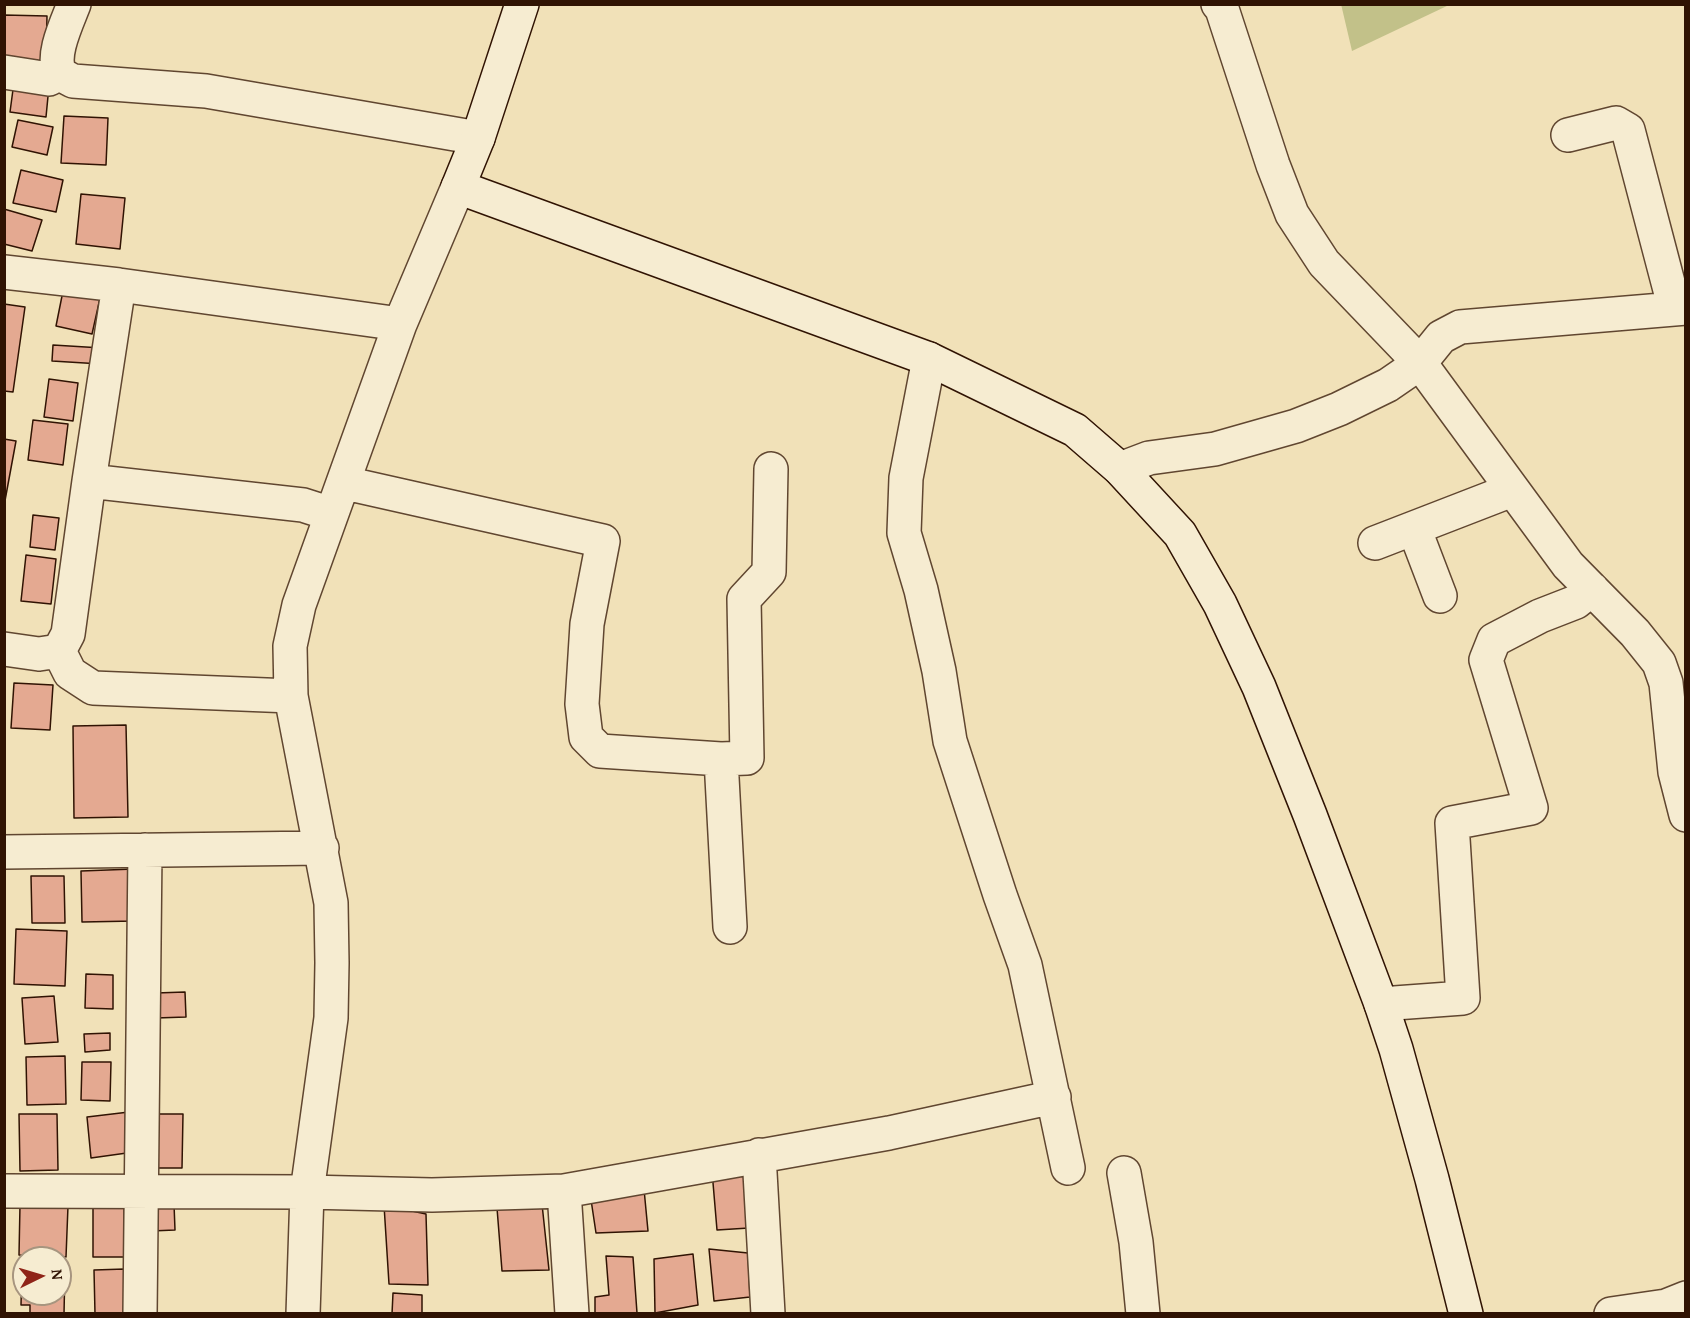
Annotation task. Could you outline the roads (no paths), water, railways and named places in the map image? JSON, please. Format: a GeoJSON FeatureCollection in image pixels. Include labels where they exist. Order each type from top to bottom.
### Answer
{"type":"FeatureCollection","features":[{"type":"Feature","properties":{"kind":"street"},"geometry":{"type":"LineString","coordinates":[[74,4],[59,44],[57,63],[60,73],[73,81],[206,91],[478,138]]}},
{"type":"Feature","properties":{"kind":"street"},"geometry":{"type":"LineString","coordinates":[[303,1314],[307,1192],[331,1018],[331,903],[291,696],[290,646],[297,616],[331,514],[345,483],[400,324],[478,138],[522,4]]}},
{"type":"Feature","properties":{"kind":"street"},"geometry":{"type":"LineString","coordinates":[[1218,4],[1222,9],[1273,165],[1292,214],[1324,262],[1420,363],[1568,566],[1635,633],[1659,663],[1666,683],[1675,772],[1686,814]]}},
{"type":"Feature","properties":{"kind":"street"},"geometry":{"type":"LineString","coordinates":[[4,72],[49,79],[60,73]]}},
{"type":"Feature","properties":{"kind":"street"},"geometry":{"type":"LineString","coordinates":[[1120,470],[1149,458],[1215,449],[1296,426],[1388,385],[1420,363],[1441,337],[1460,327],[1680,308],[1628,130],[1616,123],[1568,135]]}},
{"type":"Feature","properties":{"kind":"street"},"geometry":{"type":"LineString","coordinates":[[458,187],[929,359],[1075,430],[1120,470],[1180,534],[1220,604],[1259,687],[1311,815],[1381,1004],[1396,1049],[1432,1179],[1466,1314]]}},
{"type":"Feature","properties":{"kind":"street"},"geometry":{"type":"LineString","coordinates":[[4,272],[119,285],[400,324]]}},
{"type":"Feature","properties":{"kind":"street"},"geometry":{"type":"LineString","coordinates":[[59,651],[68,634],[119,285]]}},
{"type":"Feature","properties":{"kind":"street"},"geometry":{"type":"LineString","coordinates":[[929,359],[906,478],[904,533],[921,590],[950,741],[1025,965],[1068,1168]]}},
{"type":"Feature","properties":{"kind":"street"},"geometry":{"type":"LineString","coordinates":[[345,483],[603,541],[587,624],[582,704],[585,737],[600,751],[721,759],[747,758],[744,599],[769,572],[771,469]]}},
{"type":"Feature","properties":{"kind":"street"},"geometry":{"type":"LineString","coordinates":[[89,481],[303,505],[331,514]]}},
{"type":"Feature","properties":{"kind":"street"},"geometry":{"type":"LineString","coordinates":[[1375,543],[1512,490]]}},
{"type":"Feature","properties":{"kind":"street"},"geometry":{"type":"LineString","coordinates":[[1414,528],[1440,596]]}},
{"type":"Feature","properties":{"kind":"street"},"geometry":{"type":"LineString","coordinates":[[1381,1004],[1463,998],[1452,823],[1532,808],[1486,660],[1494,640],[1540,616],[1576,602],[1592,589]]}},
{"type":"Feature","properties":{"kind":"street"},"geometry":{"type":"LineString","coordinates":[[4,649],[39,654],[59,651]]}},
{"type":"Feature","properties":{"kind":"street"},"geometry":{"type":"LineString","coordinates":[[59,651],[70,673],[93,688],[291,696]]}},
{"type":"Feature","properties":{"kind":"street"},"geometry":{"type":"LineString","coordinates":[[721,759],[730,927]]}},
{"type":"Feature","properties":{"kind":"street"},"geometry":{"type":"LineString","coordinates":[[4,852],[322,848]]}},
{"type":"Feature","properties":{"kind":"street"},"geometry":{"type":"LineString","coordinates":[[140,1314],[146,850]]}},
{"type":"Feature","properties":{"kind":"street"},"geometry":{"type":"LineString","coordinates":[[4,1191],[307,1192],[432,1195],[564,1191],[943,1123],[1054,1097]]}},
{"type":"Feature","properties":{"kind":"street"},"geometry":{"type":"LineString","coordinates":[[759,1155],[768,1314]]}},
{"type":"Feature","properties":{"kind":"street"},"geometry":{"type":"LineString","coordinates":[[1124,1173],[1136,1242],[1143,1314]]}},
{"type":"Feature","properties":{"kind":"street"},"geometry":{"type":"LineString","coordinates":[[564,1191],[572,1314]]}},
{"type":"Feature","properties":{"kind":"street"},"geometry":{"type":"LineString","coordinates":[[1611,1314],[1666,1306],[1686,1298]]}}]}
